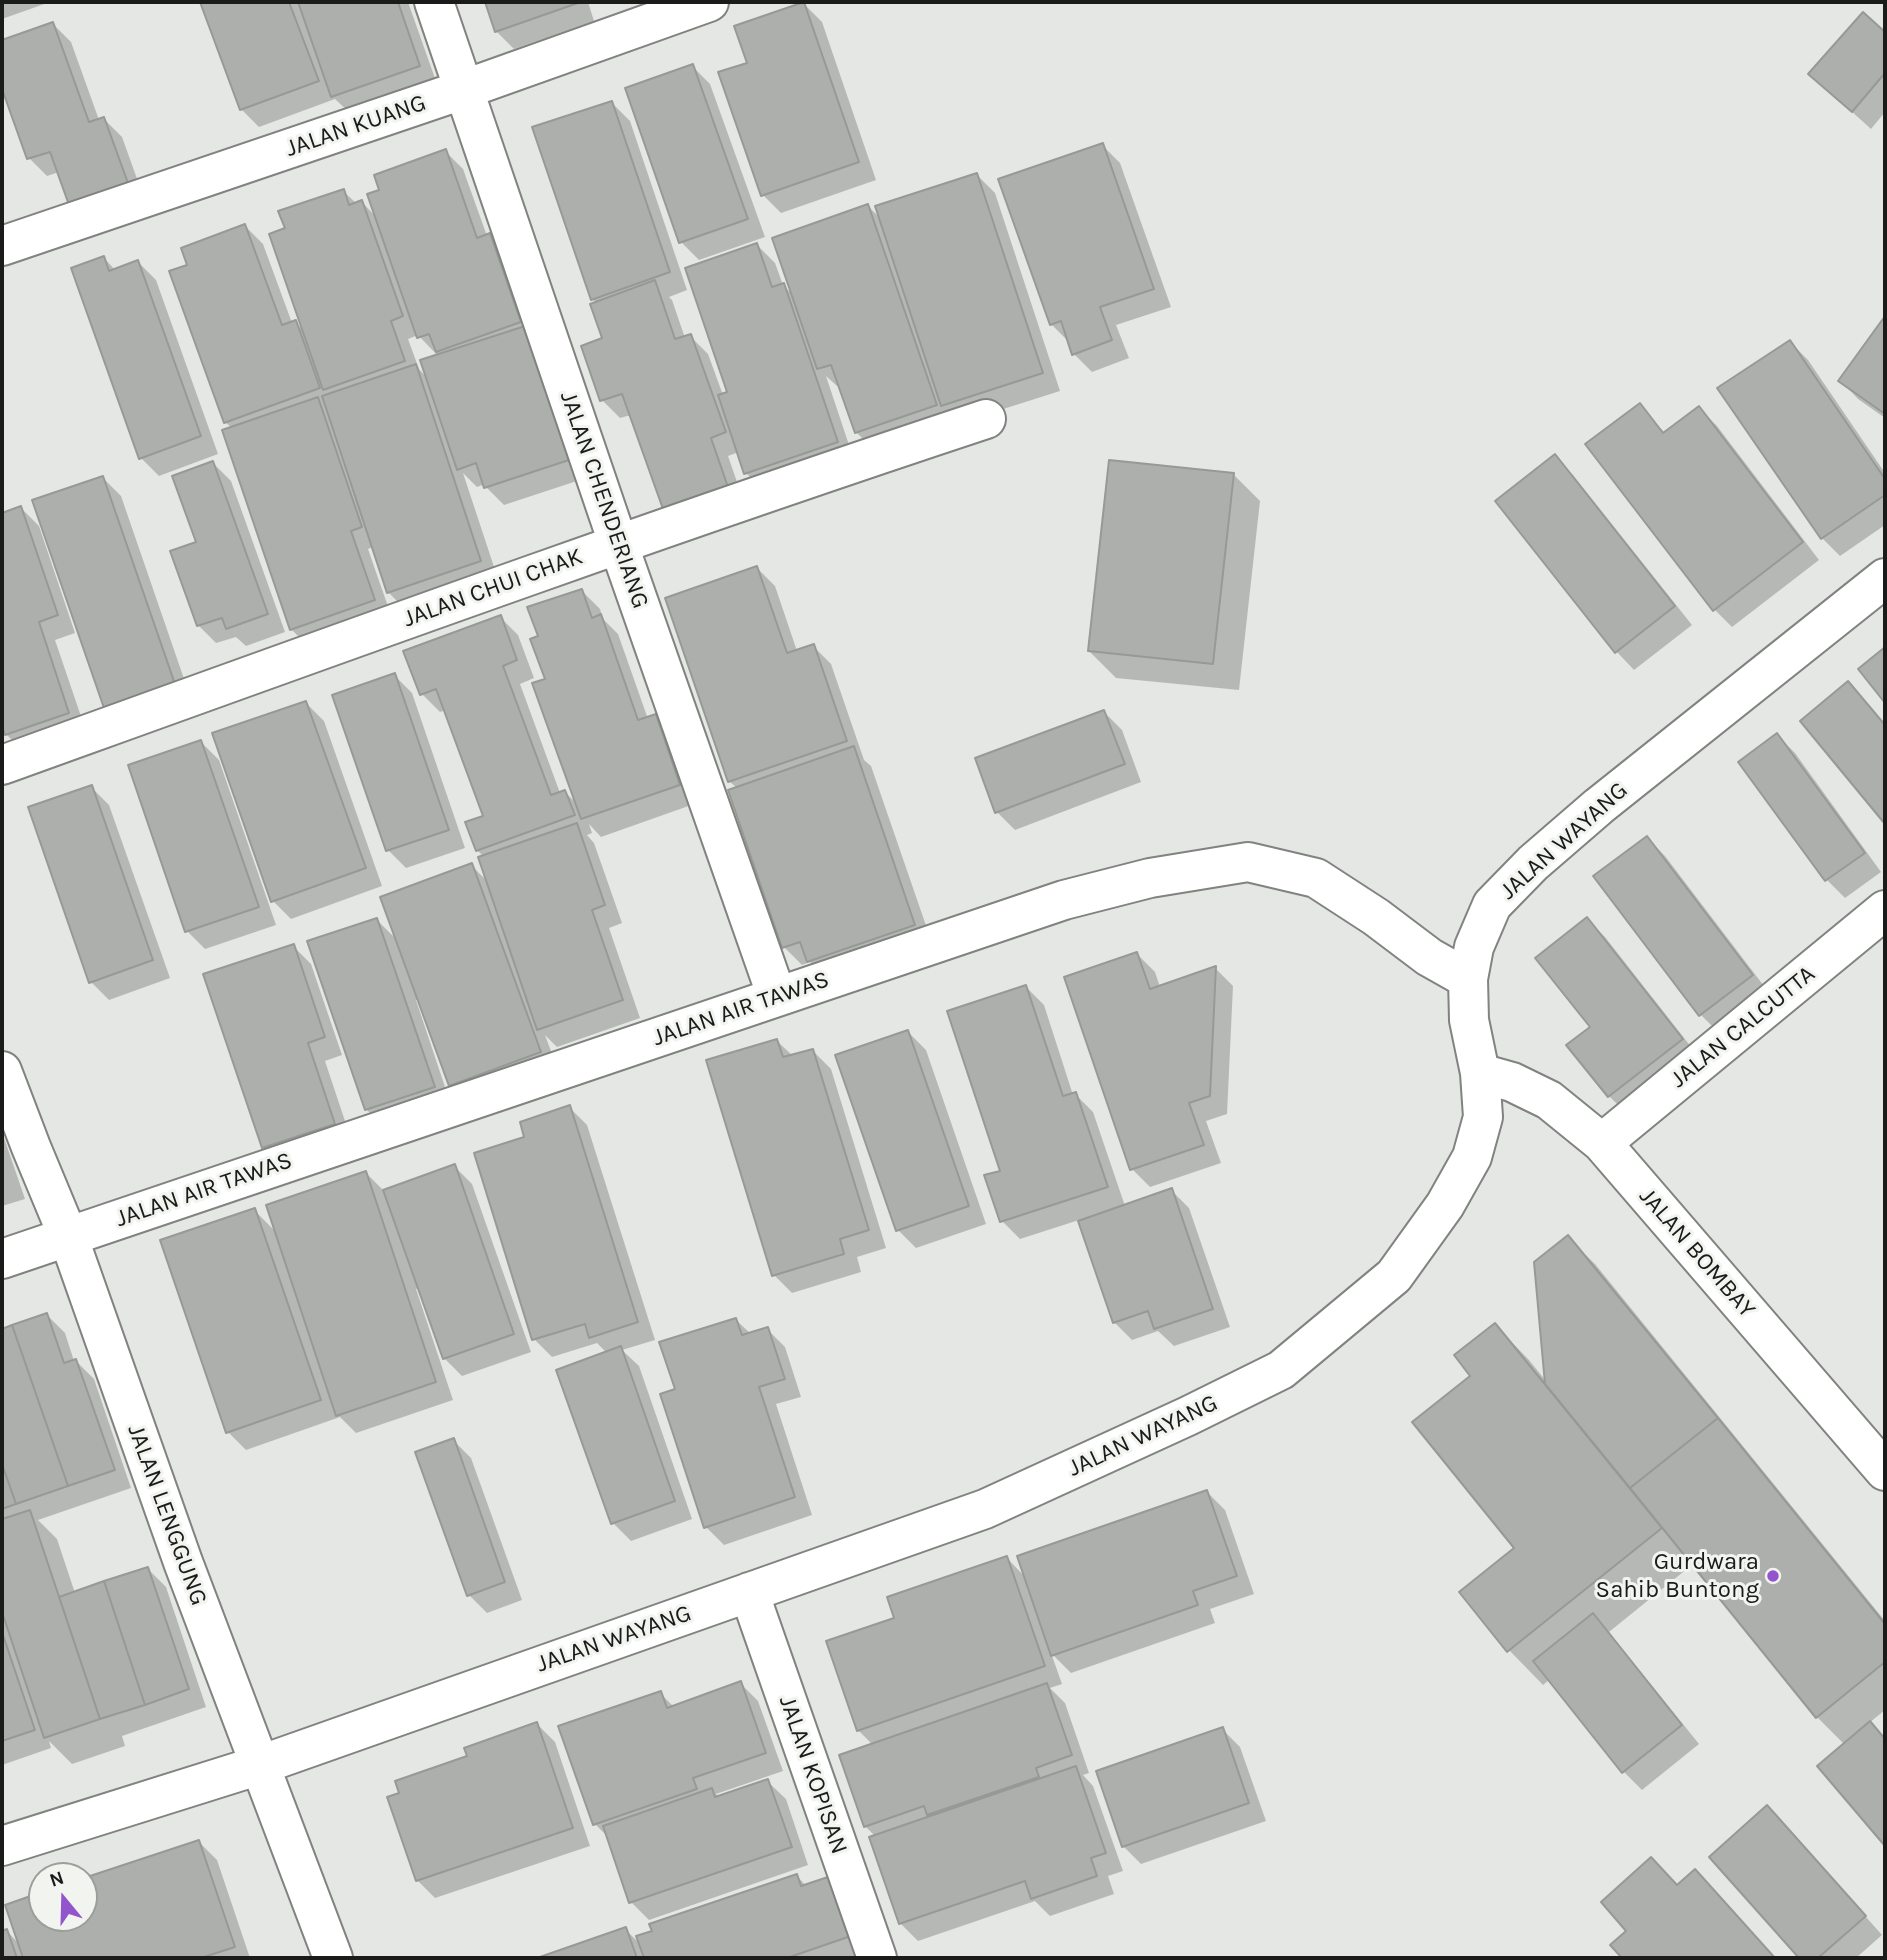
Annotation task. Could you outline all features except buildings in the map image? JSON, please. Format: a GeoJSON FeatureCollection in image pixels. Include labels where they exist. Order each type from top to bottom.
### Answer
{"type":"FeatureCollection","features":[{"type":"Feature","properties":{"kind":"street","name":"JALAN CHENDERIANG"},"geometry":{"type":"LineString","coordinates":[[434,2],[618,544],[776,997]]}},
{"type":"Feature","properties":{"kind":"street","name":"JALAN KUANG"},"geometry":{"type":"LineString","coordinates":[[2,246],[465,89],[709,2]]}},
{"type":"Feature","properties":{"kind":"street","name":"JALAN CHUI CHAK"},"geometry":{"type":"LineString","coordinates":[[2,765],[785,485],[986,419]]}},
{"type":"Feature","properties":{"kind":"street","name":"JALAN WAYANG"},"geometry":{"type":"LineString","coordinates":[[2,1846],[260,1765],[985,1508],[1188,1416],[1281,1370],[1394,1276],[1445,1205],[1472,1157],[1483,1117],[1480,1073],[1469,1020],[1468,979],[1474,947],[1493,905],[1532,863],[1599,806],[1885,578]]}},
{"type":"Feature","properties":{"kind":"street","name":"JALAN AIR TAWAS"},"geometry":{"type":"LineString","coordinates":[[2,1259],[1064,900],[1150,878],[1248,862],[1316,878],[1376,917],[1429,957],[1468,979]]}},
{"type":"Feature","properties":{"kind":"street","name":"JALAN CALCUTTA"},"geometry":{"type":"LineString","coordinates":[[1602,1143],[1885,910]]}},
{"type":"Feature","properties":{"kind":"street","name":"JALAN LENGGUNG"},"geometry":{"type":"LineString","coordinates":[[2,1070],[68,1236],[183,1562],[333,1958]]}},
{"type":"Feature","properties":{"kind":"street","name":"JALAN BOMBAY"},"geometry":{"type":"LineString","coordinates":[[1480,1073],[1513,1082],[1549,1100],[1602,1143],[1885,1471]]}},
{"type":"Feature","properties":{"kind":"street","name":"JALAN KOPISAN"},"geometry":{"type":"LineString","coordinates":[[749,1592],[877,1958]]}},
{"type":"Feature","properties":{"kind":"place","name":"Gurdwara Sahib Buntong"},"geometry":{"type":"Point","coordinates":[1773,1576]}}]}
